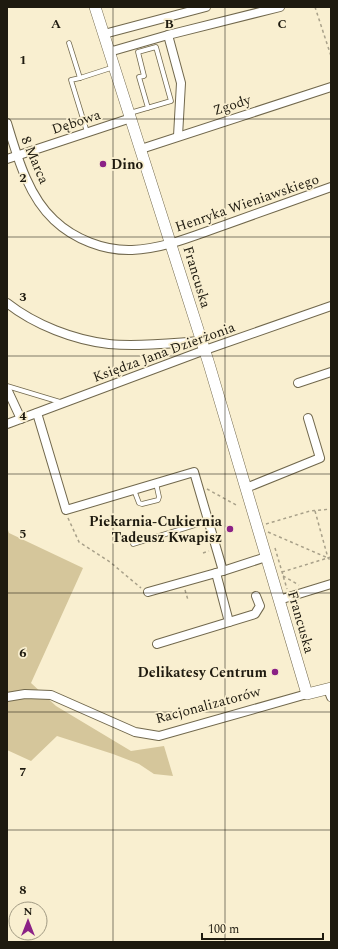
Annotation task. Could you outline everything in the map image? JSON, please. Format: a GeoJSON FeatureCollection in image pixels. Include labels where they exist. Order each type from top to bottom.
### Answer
{"type":"FeatureCollection","features":[{"type":"Feature","properties":{"kind":"street","name":"Francuska"},"geometry":{"type":"LineString","coordinates":[[95,7],[203,345],[266,557],[284,598],[307,694]]}},
{"type":"Feature","properties":{"kind":"street"},"geometry":{"type":"LineString","coordinates":[[104,34],[190,9],[206,7]]}},
{"type":"Feature","properties":{"kind":"street"},"geometry":{"type":"LineString","coordinates":[[109,52],[168,35],[278,7]]}},
{"type":"Feature","properties":{"kind":"street"},"geometry":{"type":"LineString","coordinates":[[168,35],[181,83],[178,136]]}},
{"type":"Feature","properties":{"kind":"street","name":"Zgody"},"geometry":{"type":"LineString","coordinates":[[140,149],[331,87]]}},
{"type":"Feature","properties":{"kind":"street","name":"Dębowa"},"geometry":{"type":"LineString","coordinates":[[7,159],[130,116]]}},
{"type":"Feature","properties":{"kind":"street","name":"8 Marca"},"geometry":{"type":"LineString","coordinates":[[7,123],[17,155],[41,204],[53,220],[73,235],[113,249],[132,250],[171,244]]}},
{"type":"Feature","properties":{"kind":"street","name":"Henryka Wieniawskiego"},"geometry":{"type":"LineString","coordinates":[[171,244],[331,187]]}},
{"type":"Feature","properties":{"kind":"street"},"geometry":{"type":"LineString","coordinates":[[7,304],[33,320],[58,331],[109,344],[203,345]]}},
{"type":"Feature","properties":{"kind":"street","name":"Księdza Jana Dzierżonia"},"geometry":{"type":"LineString","coordinates":[[7,424],[64,403],[203,345],[331,306]]}},
{"type":"Feature","properties":{"kind":"street"},"geometry":{"type":"LineString","coordinates":[[298,383],[331,372]]}},
{"type":"Feature","properties":{"kind":"street"},"geometry":{"type":"LineString","coordinates":[[7,389],[21,419]]}},
{"type":"Feature","properties":{"kind":"street"},"geometry":{"type":"LineString","coordinates":[[37,413],[66,510],[194,472],[209,521],[229,622]]}},
{"type":"Feature","properties":{"kind":"street"},"geometry":{"type":"LineString","coordinates":[[246,488],[320,458],[308,418]]}},
{"type":"Feature","properties":{"kind":"street"},"geometry":{"type":"LineString","coordinates":[[148,592],[220,572],[266,557]]}},
{"type":"Feature","properties":{"kind":"street"},"geometry":{"type":"LineString","coordinates":[[284,598],[331,584]]}},
{"type":"Feature","properties":{"kind":"street"},"geometry":{"type":"LineString","coordinates":[[157,644],[255,614],[260,606],[256,596]]}},
{"type":"Feature","properties":{"kind":"street","name":"Racjonalizatorów"},"geometry":{"type":"LineString","coordinates":[[7,697],[25,694],[51,695],[135,732],[158,736],[307,694],[330,692]]}},
{"type":"Feature","properties":{"kind":"lane"},"geometry":{"type":"LineString","coordinates":[[69,43],[80,78]]}},
{"type":"Feature","properties":{"kind":"lane"},"geometry":{"type":"LineString","coordinates":[[130,116],[148,108],[171,101],[156,47],[138,52],[144,76],[139,77],[148,108]]}},
{"type":"Feature","properties":{"kind":"lane"},"geometry":{"type":"LineString","coordinates":[[87,132],[71,80],[114,67]]}},
{"type":"Feature","properties":{"kind":"lane"},"geometry":{"type":"LineString","coordinates":[[7,386],[64,403]]}},
{"type":"Feature","properties":{"kind":"lane"},"geometry":{"type":"LineString","coordinates":[[134,490],[139,503],[148,503],[158,500],[159,497],[156,483]]}},
{"type":"Feature","properties":{"kind":"lane"},"geometry":{"type":"LineString","coordinates":[[133,544],[209,521]]}},
{"type":"Feature","properties":{"kind":"path"},"geometry":{"type":"LineString","coordinates":[[315,7],[331,56]]}},
{"type":"Feature","properties":{"kind":"path"},"geometry":{"type":"LineString","coordinates":[[126,164],[138,160]]}},
{"type":"Feature","properties":{"kind":"path"},"geometry":{"type":"LineString","coordinates":[[198,485],[238,506]]}},
{"type":"Feature","properties":{"kind":"path"},"geometry":{"type":"LineString","coordinates":[[264,525],[315,511],[331,509]]}},
{"type":"Feature","properties":{"kind":"path"},"geometry":{"type":"LineString","coordinates":[[66,510],[72,528],[79,542],[110,562],[148,592]]}},
{"type":"Feature","properties":{"kind":"path"},"geometry":{"type":"LineString","coordinates":[[315,511],[331,561]]}},
{"type":"Feature","properties":{"kind":"path"},"geometry":{"type":"LineString","coordinates":[[271,538],[268,532],[330,558]]}},
{"type":"Feature","properties":{"kind":"path"},"geometry":{"type":"LineString","coordinates":[[273,545],[283,576],[284,598]]}},
{"type":"Feature","properties":{"kind":"path"},"geometry":{"type":"LineString","coordinates":[[282,572],[330,558]]}},
{"type":"Feature","properties":{"kind":"path"},"geometry":{"type":"LineString","coordinates":[[283,576],[307,591]]}},
{"type":"Feature","properties":{"kind":"path"},"geometry":{"type":"LineString","coordinates":[[182,583],[188,600]]}},
{"type":"Feature","properties":{"kind":"shaded area"},"geometry":{"type":"Polygon","coordinates":[[[7,527],[9,533],[83,568],[31,683],[56,706],[131,751],[164,746],[173,776],[154,774],[139,764],[57,736],[31,761],[7,750],[7,527]]]}},
{"type":"Feature","properties":{"kind":"place","name":"Dino"},"geometry":{"type":"Point","coordinates":[103,164]}},
{"type":"Feature","properties":{"kind":"place","name":"Piekarnia-Cukiernia Tadeusz Kwapisz"},"geometry":{"type":"Point","coordinates":[230,529]}},
{"type":"Feature","properties":{"kind":"place","name":"Delikatesy Centrum"},"geometry":{"type":"Point","coordinates":[275,672]}}]}
